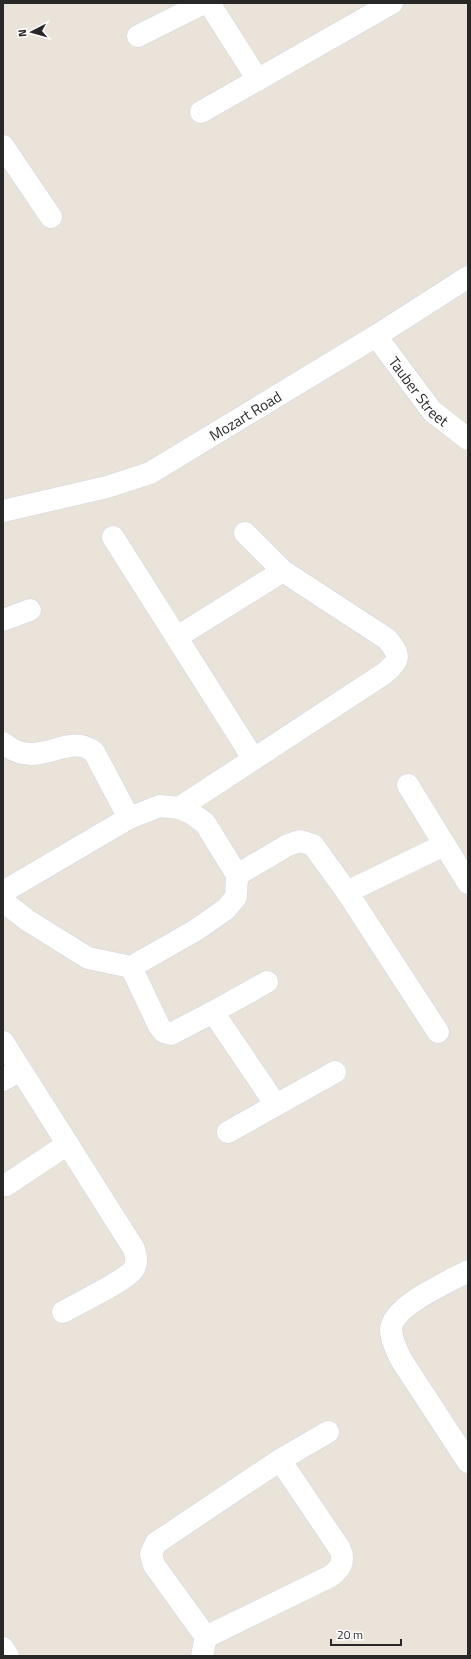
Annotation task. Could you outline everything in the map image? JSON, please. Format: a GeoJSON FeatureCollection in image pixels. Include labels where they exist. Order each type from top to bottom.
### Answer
{"type":"FeatureCollection","features":[{"type":"Feature","properties":{"kind":"street"},"geometry":{"type":"LineString","coordinates":[[138,36],[204,3]]}},
{"type":"Feature","properties":{"kind":"street"},"geometry":{"type":"LineString","coordinates":[[209,3],[258,80]]}},
{"type":"Feature","properties":{"kind":"street"},"geometry":{"type":"LineString","coordinates":[[202,112],[392,3]]}},
{"type":"Feature","properties":{"kind":"street"},"geometry":{"type":"LineString","coordinates":[[3,146],[51,217]]}},
{"type":"Feature","properties":{"kind":"street","name":"Mozart Road"},"geometry":{"type":"LineString","coordinates":[[3,511],[107,487],[150,473],[376,336],[468,277]]}},
{"type":"Feature","properties":{"kind":"street","name":"Tauber Street"},"geometry":{"type":"LineString","coordinates":[[376,336],[432,411],[468,439]]}},
{"type":"Feature","properties":{"kind":"street"},"geometry":{"type":"LineString","coordinates":[[179,808],[253,758],[385,673],[395,663],[398,657],[396,651],[387,640],[283,571],[244,533]]}},
{"type":"Feature","properties":{"kind":"street"},"geometry":{"type":"LineString","coordinates":[[113,537],[253,758]]}},
{"type":"Feature","properties":{"kind":"street"},"geometry":{"type":"LineString","coordinates":[[177,637],[283,571]]}},
{"type":"Feature","properties":{"kind":"street"},"geometry":{"type":"LineString","coordinates":[[3,620],[30,610]]}},
{"type":"Feature","properties":{"kind":"street"},"geometry":{"type":"LineString","coordinates":[[3,743],[17,752],[33,755],[74,745],[82,745],[89,748],[94,752],[129,818]]}},
{"type":"Feature","properties":{"kind":"street"},"geometry":{"type":"LineString","coordinates":[[408,785],[468,882]]}},
{"type":"Feature","properties":{"kind":"street"},"geometry":{"type":"LineString","coordinates":[[3,892],[129,818],[160,806],[179,808],[191,813],[205,823],[237,875],[236,897],[226,910],[196,930],[131,967],[88,958],[27,920],[3,901]]}},
{"type":"Feature","properties":{"kind":"street"},"geometry":{"type":"LineString","coordinates":[[237,875],[288,845],[300,841],[313,845],[346,892],[438,1032]]}},
{"type":"Feature","properties":{"kind":"street"},"geometry":{"type":"LineString","coordinates":[[346,892],[444,844]]}},
{"type":"Feature","properties":{"kind":"street"},"geometry":{"type":"LineString","coordinates":[[131,967],[159,1026],[164,1032],[171,1034],[267,982]]}},
{"type":"Feature","properties":{"kind":"street"},"geometry":{"type":"LineString","coordinates":[[213,1012],[276,1105]]}},
{"type":"Feature","properties":{"kind":"street"},"geometry":{"type":"LineString","coordinates":[[3,1042],[12,1075],[68,1144],[128,1238],[134,1249],[137,1260],[133,1270],[124,1277],[63,1312]]}},
{"type":"Feature","properties":{"kind":"street"},"geometry":{"type":"LineString","coordinates":[[228,1132],[335,1072]]}},
{"type":"Feature","properties":{"kind":"street"},"geometry":{"type":"LineString","coordinates":[[6,1185],[68,1144]]}},
{"type":"Feature","properties":{"kind":"street"},"geometry":{"type":"LineString","coordinates":[[468,1271],[409,1303],[398,1314],[391,1328],[394,1344],[402,1361],[468,1462]]}},
{"type":"Feature","properties":{"kind":"street"},"geometry":{"type":"LineString","coordinates":[[280,1460],[340,1549],[343,1556],[342,1564],[339,1570],[331,1576],[204,1646],[154,1565],[151,1554],[156,1543],[280,1460],[328,1432]]}},
{"type":"Feature","properties":{"kind":"street"},"geometry":{"type":"LineString","coordinates":[[3,1648],[8,1656]]}}]}
